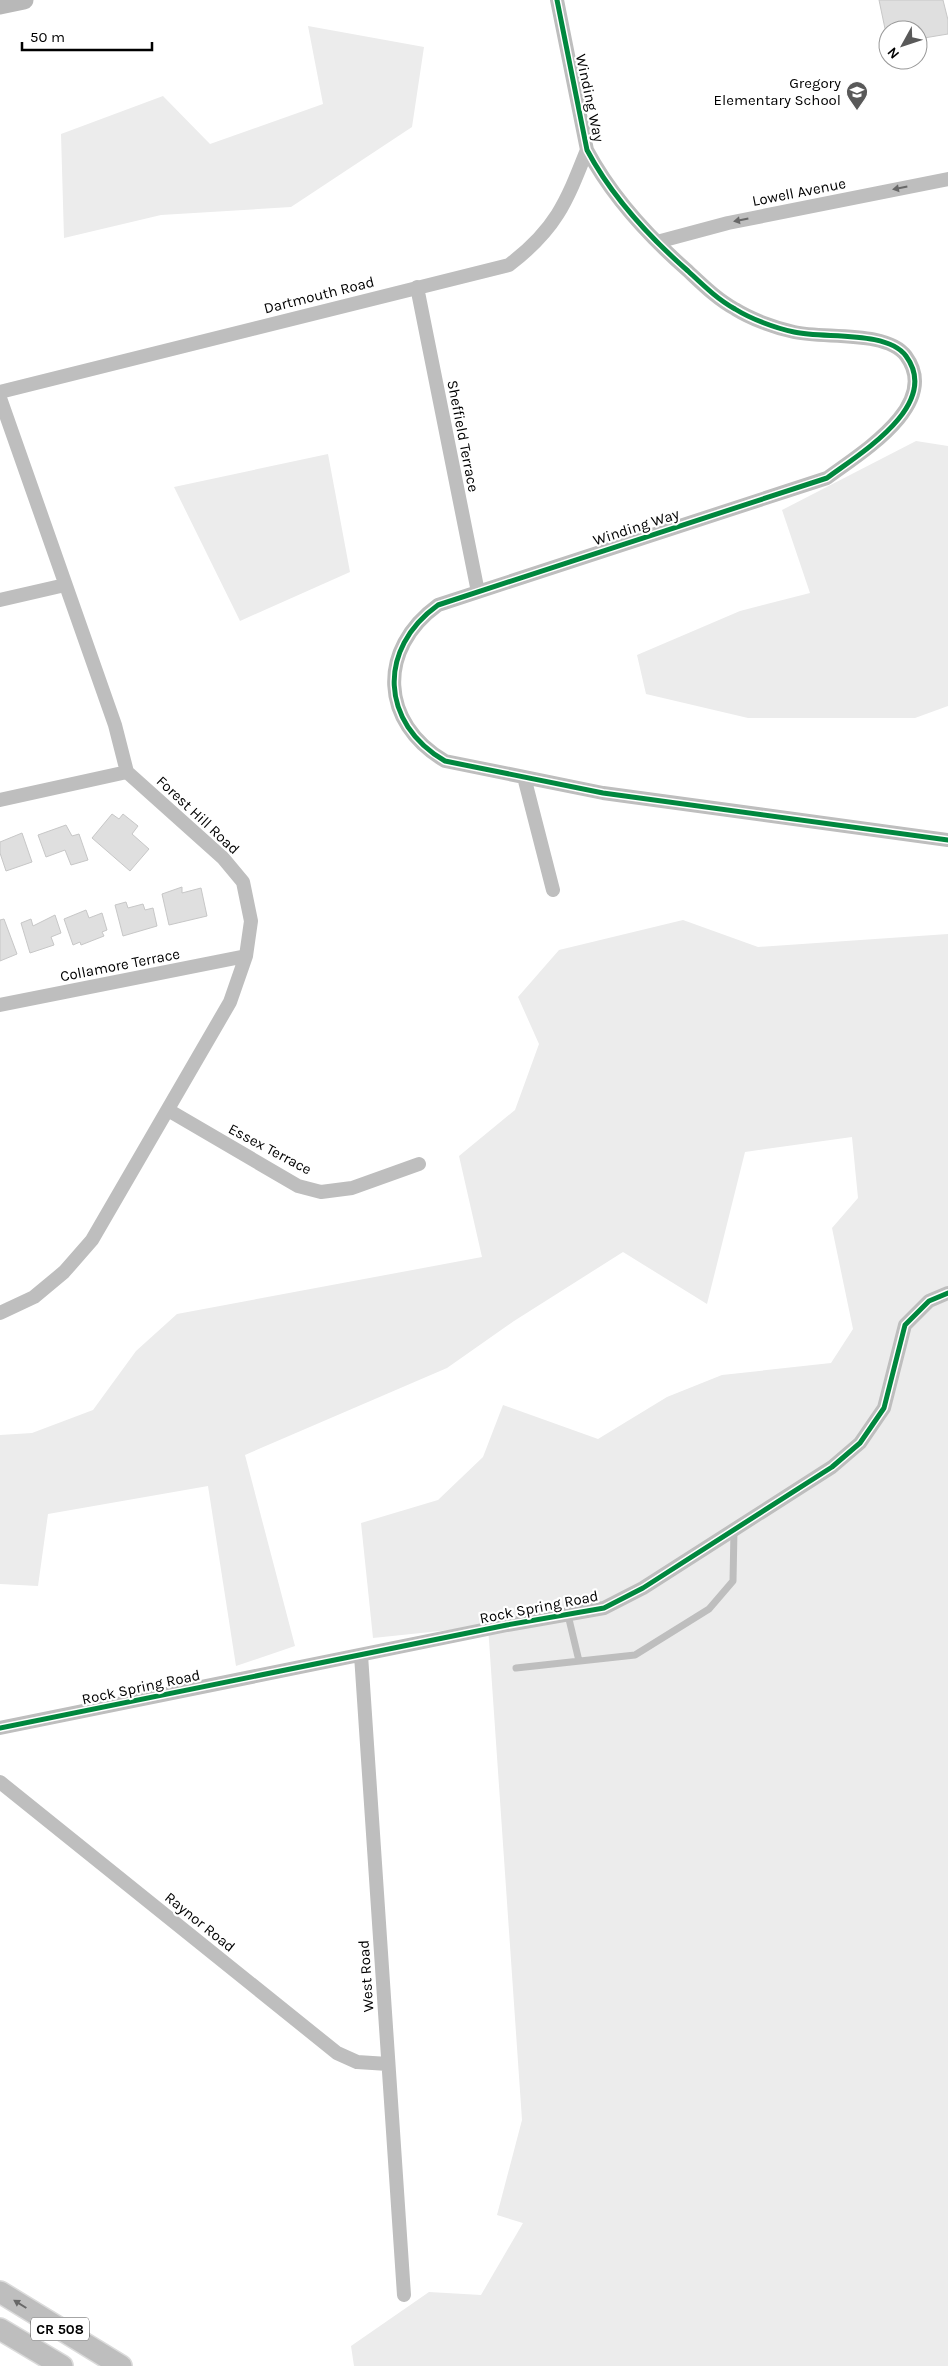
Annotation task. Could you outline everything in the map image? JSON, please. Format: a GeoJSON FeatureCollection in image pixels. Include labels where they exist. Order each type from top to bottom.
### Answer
{"type":"FeatureCollection","features":[{"type":"Feature","properties":{"kind":"main road"},"geometry":{"type":"LineString","coordinates":[[0,5],[24,0]]}},
{"type":"Feature","properties":{"kind":"main road","name":"CR 508"},"geometry":{"type":"LineString","coordinates":[[0,2292],[121,2366]]}},
{"type":"Feature","properties":{"kind":"main road","name":"CR 508"},"geometry":{"type":"LineString","coordinates":[[0,2329],[59,2364]]}},
{"type":"Feature","properties":{"kind":"main road"},"geometry":{"type":"LineString","coordinates":[[59,2364],[72,2336]]}},
{"type":"Feature","properties":{"kind":"street","name":"Winding Way"},"geometry":{"type":"LineString","coordinates":[[557,0],[587,150],[598,170],[631,215],[715,296],[736,310],[795,332],[879,339],[905,355],[915,374],[913,393],[904,415],[878,440],[827,478],[438,606],[424,616],[406,637],[398,654],[394,672],[394,690],[398,708],[405,724],[429,752],[445,761],[603,793],[948,840]]}},
{"type":"Feature","properties":{"kind":"street","name":"Dartmouth Road"},"geometry":{"type":"LineString","coordinates":[[0,392],[509,265],[531,248],[549,229],[570,194],[587,150]]}},
{"type":"Feature","properties":{"kind":"street","name":"Lowell Avenue"},"geometry":{"type":"LineString","coordinates":[[657,242],[728,223],[948,179]]}},
{"type":"Feature","properties":{"kind":"street","name":"Sheffield Terrace"},"geometry":{"type":"LineString","coordinates":[[417,287],[478,592]]}},
{"type":"Feature","properties":{"kind":"street"},"geometry":{"type":"LineString","coordinates":[[0,398],[115,725],[127,772],[0,800]]}},
{"type":"Feature","properties":{"kind":"street"},"geometry":{"type":"LineString","coordinates":[[0,600],[66,585]]}},
{"type":"Feature","properties":{"kind":"street","name":"Forest Hill Road"},"geometry":{"type":"LineString","coordinates":[[0,1313],[34,1297],[64,1272],[92,1240],[230,1002],[246,956],[251,921],[243,882],[223,858],[127,772]]}},
{"type":"Feature","properties":{"kind":"street"},"geometry":{"type":"LineString","coordinates":[[524,777],[553,890]]}},
{"type":"Feature","properties":{"kind":"street","name":"Collamore Terrace"},"geometry":{"type":"LineString","coordinates":[[0,1005],[246,956]]}},
{"type":"Feature","properties":{"kind":"street","name":"Essex Terrace"},"geometry":{"type":"LineString","coordinates":[[168,1110],[298,1186],[321,1192],[352,1188],[419,1164]]}},
{"type":"Feature","properties":{"kind":"street","name":"Rock Spring Road"},"geometry":{"type":"LineString","coordinates":[[0,1728],[507,1625],[568,1616],[604,1608],[643,1588],[832,1467],[860,1443],[884,1408],[905,1325],[929,1301],[948,1293]]}},
{"type":"Feature","properties":{"kind":"street","name":"West Road"},"geometry":{"type":"LineString","coordinates":[[361,1655],[404,2295]]}},
{"type":"Feature","properties":{"kind":"street","name":"Raynor Road"},"geometry":{"type":"LineString","coordinates":[[0,1782],[337,2053],[357,2062],[388,2064]]}},
{"type":"Feature","properties":{"kind":"lane"},"geometry":{"type":"LineString","coordinates":[[516,1668],[635,1655],[709,1609],[733,1581],[734,1530]]}},
{"type":"Feature","properties":{"kind":"lane"},"geometry":{"type":"LineString","coordinates":[[568,1616],[580,1661]]}},
{"type":"Feature","properties":{"kind":"shaded area"},"geometry":{"type":"Polygon","coordinates":[[[308,26],[424,47],[412,127],[291,207],[161,215],[64,238],[61,134],[163,96],[210,144],[323,104],[308,26]]]}},
{"type":"Feature","properties":{"kind":"shaded area"},"geometry":{"type":"Polygon","coordinates":[[[916,441],[948,446],[948,706],[915,718],[748,718],[646,694],[637,655],[740,611],[810,593],[782,510],[916,441]]]}},
{"type":"Feature","properties":{"kind":"shaded area"},"geometry":{"type":"Polygon","coordinates":[[[328,454],[350,572],[240,621],[174,487],[328,454]]]}},
{"type":"Feature","properties":{"kind":"shaded area"},"geometry":{"type":"Polygon","coordinates":[[[683,920],[758,947],[948,934],[948,2366],[354,2366],[351,2346],[429,2292],[481,2295],[523,2223],[497,2215],[522,2120],[488,1626],[373,1638],[361,1523],[438,1500],[483,1457],[503,1405],[598,1439],[667,1397],[722,1375],[831,1363],[853,1329],[832,1228],[858,1198],[852,1137],[745,1152],[707,1304],[623,1252],[514,1321],[447,1368],[245,1455],[295,1646],[236,1666],[208,1486],[48,1514],[38,1586],[0,1584],[0,1435],[32,1433],[93,1410],[136,1351],[177,1314],[482,1257],[459,1156],[515,1110],[539,1044],[518,997],[559,950],[683,920]]]}},
{"type":"Feature","properties":{"kind":"building"},"geometry":{"type":"Polygon","coordinates":[[[879,0],[943,0],[948,20],[948,34],[928,37],[928,20],[883,20],[879,0]]]}},
{"type":"Feature","properties":{"kind":"building"},"geometry":{"type":"Polygon","coordinates":[[[112,814],[119,819],[123,814],[138,826],[132,834],[149,849],[130,871],[92,838],[112,814]]]}},
{"type":"Feature","properties":{"kind":"building"},"geometry":{"type":"Polygon","coordinates":[[[66,825],[72,836],[79,834],[88,860],[71,865],[65,850],[46,857],[38,835],[66,825]]]}},
{"type":"Feature","properties":{"kind":"building"},"geometry":{"type":"Polygon","coordinates":[[[22,833],[32,862],[6,871],[0,853],[0,842],[22,833]]]}},
{"type":"Feature","properties":{"kind":"building"},"geometry":{"type":"Polygon","coordinates":[[[182,887],[182,893],[201,888],[207,916],[169,925],[162,894],[182,887]]]}},
{"type":"Feature","properties":{"kind":"building"},"geometry":{"type":"Polygon","coordinates":[[[126,902],[128,908],[143,904],[145,910],[153,908],[157,926],[123,936],[115,905],[126,902]]]}},
{"type":"Feature","properties":{"kind":"building"},"geometry":{"type":"Polygon","coordinates":[[[86,910],[89,918],[102,913],[107,930],[102,932],[104,936],[81,945],[80,942],[73,945],[64,919],[86,910]]]}},
{"type":"Feature","properties":{"kind":"building"},"geometry":{"type":"Polygon","coordinates":[[[55,915],[61,933],[51,937],[54,945],[30,953],[21,923],[31,919],[33,926],[55,915]]]}},
{"type":"Feature","properties":{"kind":"building"},"geometry":{"type":"Polygon","coordinates":[[[4,919],[17,954],[0,961],[0,920],[4,919]]]}},
{"type":"Feature","properties":{"kind":"cycle path"},"geometry":{"type":"LineString","coordinates":[[557,0],[587,150],[619,200],[645,230],[710,292],[748,316],[771,326],[794,332],[870,339],[885,342],[897,348],[906,356],[914,374],[913,392],[905,410],[892,426],[876,442],[827,478],[438,605],[418,623],[404,643],[396,664],[394,685],[398,707],[408,727],[424,745],[445,761],[603,793],[948,840]]}},
{"type":"Feature","properties":{"kind":"cycle path"},"geometry":{"type":"LineString","coordinates":[[0,1728],[507,1625],[604,1608],[643,1588],[832,1467],[860,1443],[884,1408],[905,1325],[929,1301],[948,1293]]}},
{"type":"Feature","properties":{"kind":"place","name":"Gregory Elementary School"},"geometry":{"type":"Point","coordinates":[857,111]}}]}
